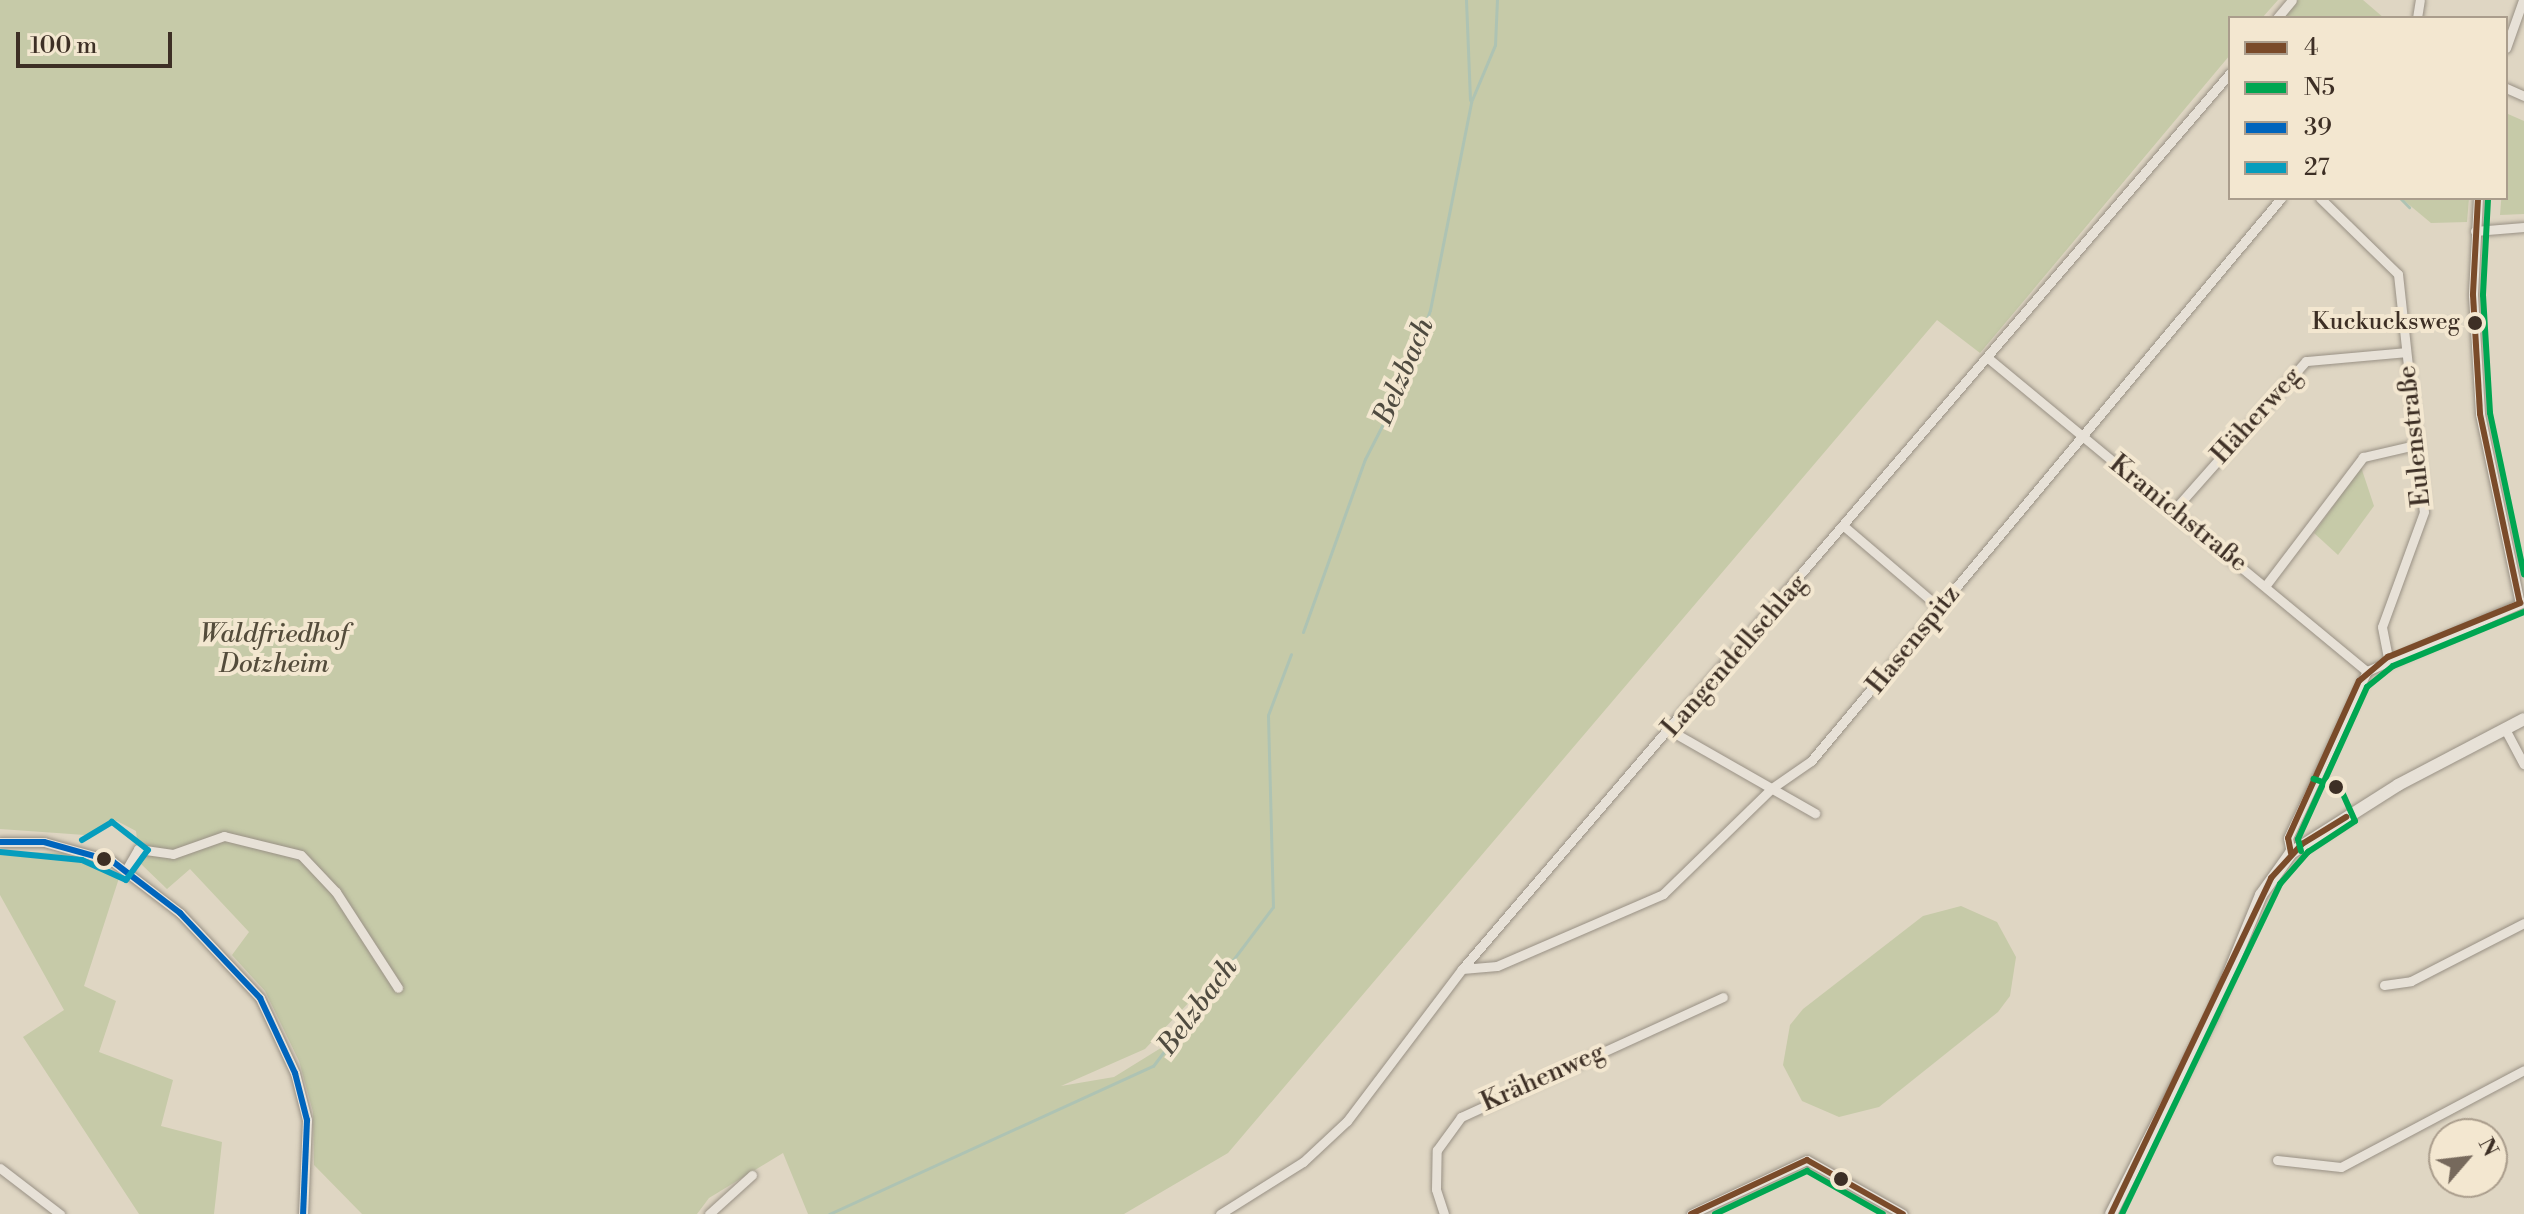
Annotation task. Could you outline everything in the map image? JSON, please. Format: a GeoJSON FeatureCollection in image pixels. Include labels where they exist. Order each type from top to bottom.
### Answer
{"type":"FeatureCollection","features":[{"type":"Feature","properties":{"kind":"street"},"geometry":{"type":"LineString","coordinates":[[2279,16],[2292,0]]}},
{"type":"Feature","properties":{"kind":"street"},"geometry":{"type":"LineString","coordinates":[[2508,42],[2523,0]]}},
{"type":"Feature","properties":{"kind":"street","name":"Langendellschlag"},"geometry":{"type":"LineString","coordinates":[[1220,1214],[1328,1140],[1462,969],[1671,731],[2228,75]]}},
{"type":"Feature","properties":{"kind":"street","name":"Hasenspitz"},"geometry":{"type":"LineString","coordinates":[[1462,969],[1497,966],[1663,894],[1772,788],[1825,748],[2079,434],[2279,200]]}},
{"type":"Feature","properties":{"kind":"street","name":"Eulenstraße"},"geometry":{"type":"LineString","coordinates":[[2322,200],[2397,268],[2424,519],[2382,627],[2388,657]]}},
{"type":"Feature","properties":{"kind":"street"},"geometry":{"type":"LineString","coordinates":[[2291,853],[2288,838],[2367,671],[2388,657],[2522,603],[2480,414],[2475,231],[2478,200]]}},
{"type":"Feature","properties":{"kind":"street"},"geometry":{"type":"LineString","coordinates":[[2475,231],[2524,227]]}},
{"type":"Feature","properties":{"kind":"street","name":"Häherweg"},"geometry":{"type":"LineString","coordinates":[[2174,510],[2306,361],[2406,352]]}},
{"type":"Feature","properties":{"kind":"street","name":"Kranichstraße"},"geometry":{"type":"LineString","coordinates":[[1988,358],[2367,671]]}},
{"type":"Feature","properties":{"kind":"street"},"geometry":{"type":"LineString","coordinates":[[2266,585],[2363,457],[2415,445]]}},
{"type":"Feature","properties":{"kind":"street"},"geometry":{"type":"LineString","coordinates":[[1845,527],[1940,608]]}},
{"type":"Feature","properties":{"kind":"street"},"geometry":{"type":"LineString","coordinates":[[2111,1214],[2211,1017],[2261,895],[2291,853],[2398,785],[2524,719]]}},
{"type":"Feature","properties":{"kind":"street"},"geometry":{"type":"LineString","coordinates":[[2505,729],[2524,764]]}},
{"type":"Feature","properties":{"kind":"street"},"geometry":{"type":"LineString","coordinates":[[1671,731],[1815,813]]}},
{"type":"Feature","properties":{"kind":"street"},"geometry":{"type":"LineString","coordinates":[[126,870],[138,849],[173,854],[211,838],[262,840],[301,855],[336,892],[398,988]]}},
{"type":"Feature","properties":{"kind":"street"},"geometry":{"type":"LineString","coordinates":[[0,842],[85,850],[126,870],[180,913],[260,998],[295,1073],[307,1120],[303,1214]]}},
{"type":"Feature","properties":{"kind":"street"},"geometry":{"type":"LineString","coordinates":[[2384,985],[2411,981],[2524,923]]}},
{"type":"Feature","properties":{"kind":"street","name":"Krähenweg"},"geometry":{"type":"LineString","coordinates":[[1444,1214],[1437,1150],[1461,1117],[1723,997]]}},
{"type":"Feature","properties":{"kind":"street"},"geometry":{"type":"LineString","coordinates":[[2277,1160],[2341,1167],[2524,1070]]}},
{"type":"Feature","properties":{"kind":"street"},"geometry":{"type":"LineString","coordinates":[[1691,1214],[1710,1210],[1807,1160],[1903,1214]]}},
{"type":"Feature","properties":{"kind":"street"},"geometry":{"type":"LineString","coordinates":[[0,1168],[60,1214]]}},
{"type":"Feature","properties":{"kind":"street"},"geometry":{"type":"LineString","coordinates":[[709,1214],[752,1175]]}},
{"type":"Feature","properties":{"kind":"green space","name":"Waldfriedhof Dotzheim"},"geometry":{"type":"Polygon","coordinates":[[[0,0],[2278,0],[2264,16],[2228,16],[2228,57],[1980,353],[1937,320],[1228,1153],[1124,1214],[808,1214],[783,1153],[709,1198],[697,1214],[362,1214],[314,1165],[313,1112],[299,1061],[265,991],[232,955],[249,932],[190,869],[167,889],[140,863],[136,831],[117,821],[85,835],[0,829],[0,0]],[[1228,961],[1145,1049],[1061,1086],[1114,1077],[1177,1038],[1228,961]]]}},
{"type":"Feature","properties":{"kind":"green space"},"geometry":{"type":"Polygon","coordinates":[[[2298,0],[2363,0],[2382,16],[2284,16],[2298,0]]]}},
{"type":"Feature","properties":{"kind":"green space"},"geometry":{"type":"Polygon","coordinates":[[[2508,114],[2524,121],[2524,214],[2500,215],[2501,200],[2508,200],[2508,114]]]}},
{"type":"Feature","properties":{"kind":"green space"},"geometry":{"type":"Polygon","coordinates":[[[2403,200],[2469,200],[2467,222],[2431,223],[2403,200]]]}},
{"type":"Feature","properties":{"kind":"green space"},"geometry":{"type":"Polygon","coordinates":[[[2361,467],[2374,506],[2338,555],[2314,533],[2361,467]]]}},
{"type":"Feature","properties":{"kind":"green space"},"geometry":{"type":"Polygon","coordinates":[[[0,851],[63,853],[120,875],[84,986],[116,1001],[99,1052],[173,1080],[161,1126],[222,1142],[214,1214],[139,1214],[23,1037],[64,1010],[0,895],[0,851]]]}},
{"type":"Feature","properties":{"kind":"green space"},"geometry":{"type":"Polygon","coordinates":[[[1961,906],[1997,922],[2016,957],[2010,996],[1998,1012],[1879,1107],[1839,1117],[1802,1101],[1783,1065],[1790,1025],[1803,1009],[1923,916],[1961,906]]]}},
{"type":"Feature","properties":{"kind":"waterway"},"geometry":{"type":"LineString","coordinates":[[1466,0],[1470,100]]}},
{"type":"Feature","properties":{"kind":"waterway","name":"Belzbach"},"geometry":{"type":"LineString","coordinates":[[1303,632],[1365,459],[1406,379],[1430,310],[1471,102],[1495,45],[1497,0]]}},
{"type":"Feature","properties":{"kind":"waterway"},"geometry":{"type":"LineString","coordinates":[[2402,200],[2409,207]]}},
{"type":"Feature","properties":{"kind":"waterway","name":"Belzbach"},"geometry":{"type":"LineString","coordinates":[[829,1214],[1153,1066],[1273,907],[1268,715],[1291,654]]}},
{"type":"Feature","properties":{"kind":"transit line","name":"4"},"geometry":{"type":"LineString","coordinates":[[2478,200],[2473,295],[2480,414],[2520,603]]}},
{"type":"Feature","properties":{"kind":"transit line","name":"N5"},"geometry":{"type":"LineString","coordinates":[[2488,200],[2483,295],[2490,413],[2524,574]]}},
{"type":"Feature","properties":{"kind":"transit line","name":"4"},"geometry":{"type":"LineString","coordinates":[[2291,853],[2288,838],[2359,681],[2388,657],[2520,603]]}},
{"type":"Feature","properties":{"kind":"transit line","name":"N5"},"geometry":{"type":"LineString","coordinates":[[2301,851],[2298,839],[2367,687],[2393,666],[2524,612]]}},
{"type":"Feature","properties":{"kind":"transit line","name":"N5"},"geometry":{"type":"LineString","coordinates":[[2122,1214],[2280,884],[2308,852],[2355,821],[2340,788],[2314,779]]}},
{"type":"Feature","properties":{"kind":"transit line","name":"4"},"geometry":{"type":"LineString","coordinates":[[2111,1214],[2271,878],[2302,844],[2346,817]]}},
{"type":"Feature","properties":{"kind":"transit line","name":"27"},"geometry":{"type":"LineString","coordinates":[[0,852],[82,860],[126,880],[148,850],[112,822],[82,840]]}},
{"type":"Feature","properties":{"kind":"transit line","name":"39"},"geometry":{"type":"LineString","coordinates":[[0,842],[44,842],[112,861],[180,913],[260,998],[295,1073],[307,1120],[303,1214]]}},
{"type":"Feature","properties":{"kind":"transit line","name":"4"},"geometry":{"type":"LineString","coordinates":[[1691,1214],[1807,1160],[1903,1214]]}},
{"type":"Feature","properties":{"kind":"transit line","name":"N5"},"geometry":{"type":"LineString","coordinates":[[1715,1214],[1807,1171],[1883,1214]]}},
{"type":"Feature","properties":{"kind":"place","name":"Kuckucksweg"},"geometry":{"type":"Point","coordinates":[2475,323]}}]}
